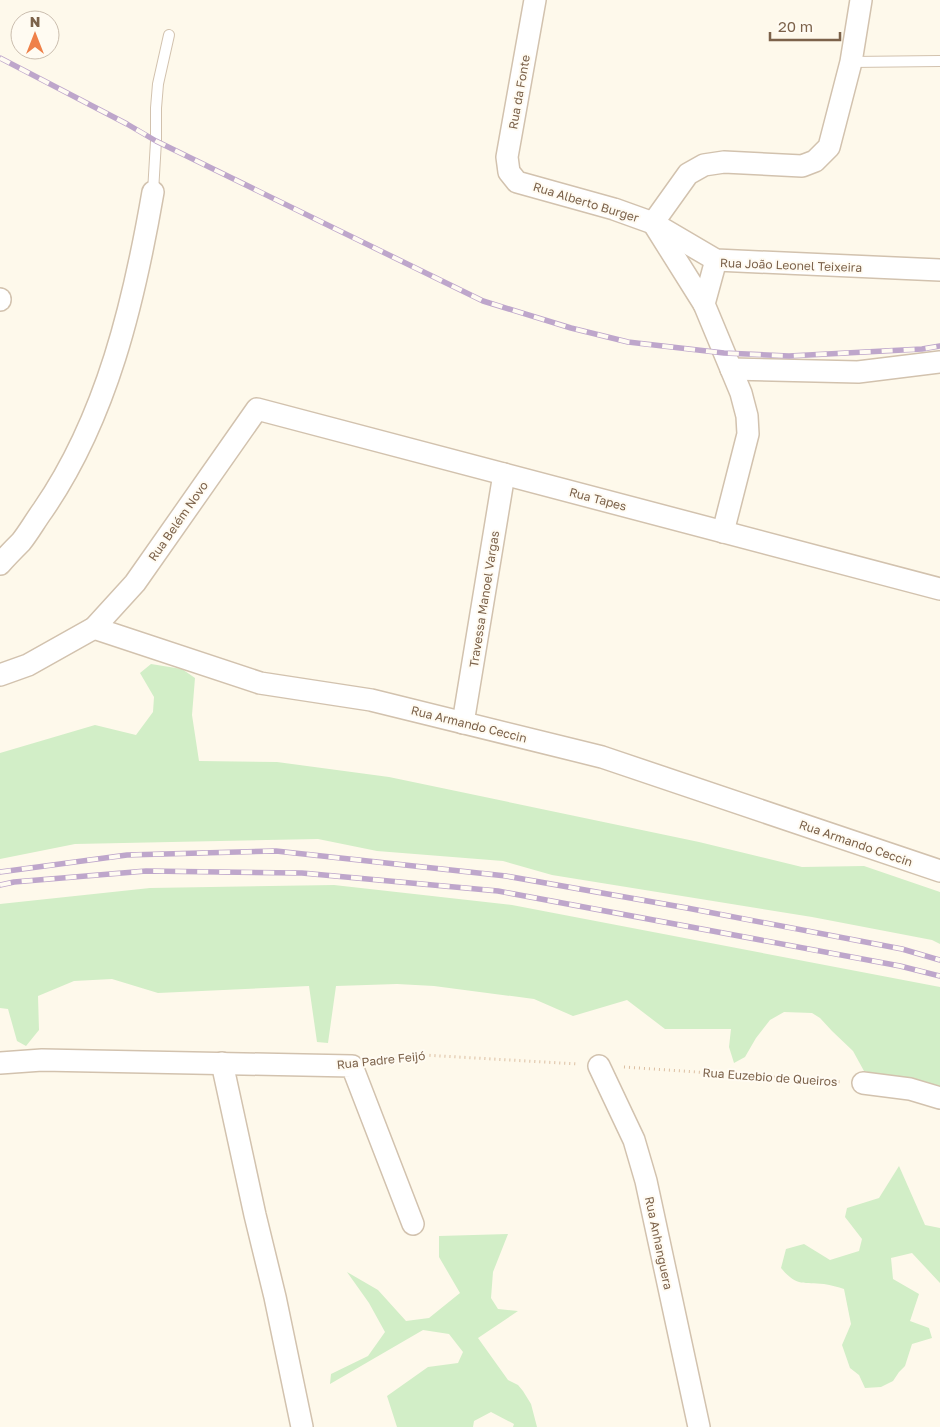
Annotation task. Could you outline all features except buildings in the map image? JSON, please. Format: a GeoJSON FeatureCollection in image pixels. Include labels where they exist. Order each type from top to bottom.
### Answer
{"type":"FeatureCollection","features":[{"type":"Feature","properties":{"kind":"street","name":"Rua da Fonte"},"geometry":{"type":"LineString","coordinates":[[517,182],[510,172],[508,157],[535,0]]}},
{"type":"Feature","properties":{"kind":"street","name":"Rua Alberto Burger"},"geometry":{"type":"LineString","coordinates":[[517,182],[614,209],[653,223],[688,174],[704,165],[724,162],[802,166],[815,161],[829,147],[851,62],[861,0]]}},
{"type":"Feature","properties":{"kind":"street"},"geometry":{"type":"LineString","coordinates":[[0,564],[22,540],[56,491],[88,428],[105,385],[123,330],[142,253],[153,192]]}},
{"type":"Feature","properties":{"kind":"street"},"geometry":{"type":"LineString","coordinates":[[653,223],[716,260]]}},
{"type":"Feature","properties":{"kind":"street"},"geometry":{"type":"LineString","coordinates":[[653,223],[704,304],[731,369],[747,416],[748,434],[723,532]]}},
{"type":"Feature","properties":{"kind":"street","name":"Rua João Leonel Teixeira"},"geometry":{"type":"LineString","coordinates":[[704,304],[716,260],[940,270]]}},
{"type":"Feature","properties":{"kind":"street"},"geometry":{"type":"LineString","coordinates":[[731,369],[858,372],[940,362]]}},
{"type":"Feature","properties":{"kind":"street","name":"Rua Tapes"},"geometry":{"type":"LineString","coordinates":[[257,409],[940,589]]}},
{"type":"Feature","properties":{"kind":"street","name":"Rua Belém Novo"},"geometry":{"type":"LineString","coordinates":[[94,628],[135,582],[257,409]]}},
{"type":"Feature","properties":{"kind":"street","name":"Travessa Manoel Vargas"},"geometry":{"type":"LineString","coordinates":[[463,723],[504,474]]}},
{"type":"Feature","properties":{"kind":"street"},"geometry":{"type":"LineString","coordinates":[[0,675],[28,665],[94,628]]}},
{"type":"Feature","properties":{"kind":"street","name":"Rua Armando Ceccin"},"geometry":{"type":"LineString","coordinates":[[94,628],[260,683],[371,700],[602,757],[940,871]]}},
{"type":"Feature","properties":{"kind":"street","name":"Rua Padre Feijó"},"geometry":{"type":"LineString","coordinates":[[0,1063],[42,1060],[352,1066]]}},
{"type":"Feature","properties":{"kind":"street"},"geometry":{"type":"LineString","coordinates":[[222,1063],[275,1297],[302,1427]]}},
{"type":"Feature","properties":{"kind":"street"},"geometry":{"type":"LineString","coordinates":[[352,1066],[412,1224]]}},
{"type":"Feature","properties":{"kind":"street","name":"Rua Anhanguera"},"geometry":{"type":"LineString","coordinates":[[599,1066],[634,1140],[646,1181],[699,1427]]}},
{"type":"Feature","properties":{"kind":"street"},"geometry":{"type":"LineString","coordinates":[[863,1083],[910,1089],[940,1098]]}},
{"type":"Feature","properties":{"kind":"lane"},"geometry":{"type":"LineString","coordinates":[[153,192],[158,84],[169,36]]}},
{"type":"Feature","properties":{"kind":"lane"},"geometry":{"type":"LineString","coordinates":[[851,62],[940,61]]}},
{"type":"Feature","properties":{"kind":"path","name":"Rua Padre Feijó"},"geometry":{"type":"LineString","coordinates":[[352,1066],[424,1055],[599,1066]]}},
{"type":"Feature","properties":{"kind":"path","name":"Rua Euzebio de Queiros"},"geometry":{"type":"LineString","coordinates":[[599,1066],[863,1083]]}},
{"type":"Feature","properties":{"kind":"green space"},"geometry":{"type":"Polygon","coordinates":[[[151,664],[182,669],[195,678],[192,715],[199,761],[277,762],[389,777],[699,842],[802,867],[864,866],[940,892],[940,944],[932,940],[812,917],[552,875],[503,861],[377,851],[318,839],[75,844],[0,859],[0,753],[95,725],[136,735],[153,712],[154,697],[140,673],[151,664]]]}},
{"type":"Feature","properties":{"kind":"green space"},"geometry":{"type":"Polygon","coordinates":[[[334,885],[512,905],[940,987],[940,1091],[864,1071],[853,1051],[820,1018],[812,1013],[784,1012],[770,1020],[756,1038],[745,1057],[734,1063],[729,1047],[731,1029],[665,1029],[627,1000],[573,1016],[534,999],[434,986],[397,984],[336,986],[328,1043],[317,1042],[309,986],[158,993],[112,979],[74,981],[38,996],[39,1030],[26,1046],[17,1041],[8,1009],[0,1008],[0,904],[150,888],[334,885]]]}},
{"type":"Feature","properties":{"kind":"green space"},"geometry":{"type":"Polygon","coordinates":[[[899,1166],[925,1225],[940,1228],[940,1283],[912,1253],[891,1258],[893,1279],[919,1294],[910,1321],[929,1328],[932,1338],[912,1344],[905,1366],[893,1381],[881,1387],[865,1388],[859,1375],[850,1368],[842,1345],[851,1324],[844,1289],[827,1284],[796,1281],[781,1268],[786,1249],[804,1244],[830,1260],[859,1251],[862,1239],[845,1217],[847,1208],[879,1198],[899,1166]]]}},
{"type":"Feature","properties":{"kind":"green space"},"geometry":{"type":"Polygon","coordinates":[[[508,1234],[493,1272],[491,1298],[498,1309],[518,1311],[478,1338],[508,1380],[518,1385],[523,1391],[531,1404],[537,1427],[513,1427],[514,1424],[491,1412],[474,1421],[473,1427],[397,1427],[387,1396],[428,1367],[458,1363],[463,1352],[449,1334],[423,1330],[330,1384],[331,1374],[368,1356],[385,1332],[369,1303],[347,1272],[378,1290],[406,1321],[429,1318],[460,1293],[439,1257],[439,1236],[508,1234]]]}},
{"type":"Feature","properties":{"kind":"railway"},"geometry":{"type":"LineString","coordinates":[[0,58],[156,141],[483,301],[571,328],[628,342],[724,353],[789,356],[922,349],[940,346]]}},
{"type":"Feature","properties":{"kind":"railway"},"geometry":{"type":"LineString","coordinates":[[0,872],[127,855],[276,851],[506,876],[902,949],[940,960]]}},
{"type":"Feature","properties":{"kind":"railway"},"geometry":{"type":"LineString","coordinates":[[0,885],[14,882],[146,871],[302,873],[498,891],[900,966],[940,976]]}}]}
